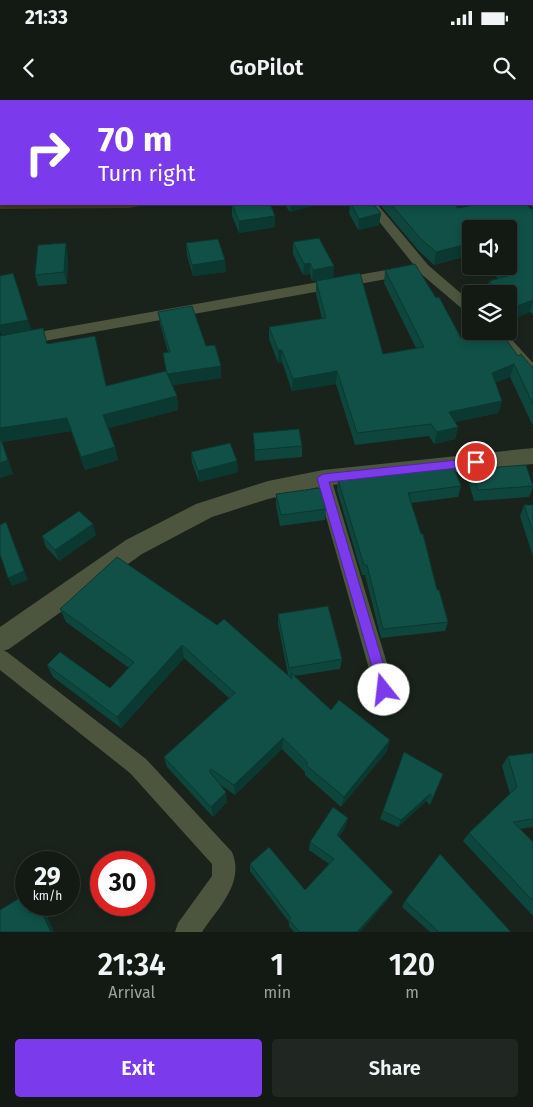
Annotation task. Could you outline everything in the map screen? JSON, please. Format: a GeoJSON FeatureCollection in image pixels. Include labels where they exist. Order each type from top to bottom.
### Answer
{"type":"FeatureCollection","features":[{"type":"Feature","properties":{"kind":"street"},"geometry":{"type":"LineString","coordinates":[[372,205],[423,268],[462,301]]}},
{"type":"Feature","properties":{"kind":"street"},"geometry":{"type":"LineString","coordinates":[[0,344],[423,268]]}},
{"type":"Feature","properties":{"kind":"street"},"geometry":{"type":"LineString","coordinates":[[504,340],[533,373]]}},
{"type":"Feature","properties":{"kind":"street"},"geometry":{"type":"LineString","coordinates":[[0,641],[134,547],[204,510],[268,490],[323,478],[533,456]]}},
{"type":"Feature","properties":{"kind":"street"},"geometry":{"type":"LineString","coordinates":[[323,478],[384,690]]}},
{"type":"Feature","properties":{"kind":"street"},"geometry":{"type":"LineString","coordinates":[[0,658],[138,766],[224,860],[224,880],[187,932]]}},
{"type":"Feature","properties":{"kind":"shaded area"},"geometry":{"type":"Polygon","coordinates":[[[0,205],[146,205],[128,208],[0,209],[0,205]]]}},
{"type":"Feature","properties":{"kind":"building"},"geometry":{"type":"Polygon","coordinates":[[[232,205],[270,205],[275,216],[239,221],[232,205]]]}},
{"type":"Feature","properties":{"kind":"building"},"geometry":{"type":"Polygon","coordinates":[[[352,205],[374,205],[381,213],[359,219],[352,205]]]}},
{"type":"Feature","properties":{"kind":"building"},"geometry":{"type":"Polygon","coordinates":[[[392,205],[456,205],[457,208],[475,205],[527,205],[533,209],[533,300],[517,306],[517,285],[493,285],[489,281],[507,275],[517,275],[517,220],[462,220],[462,245],[436,252],[420,238],[392,205]]]}},
{"type":"Feature","properties":{"kind":"building"},"geometry":{"type":"Polygon","coordinates":[[[319,238],[334,266],[313,270],[310,263],[304,264],[293,242],[319,238]]]}},
{"type":"Feature","properties":{"kind":"building"},"geometry":{"type":"Polygon","coordinates":[[[218,239],[225,260],[192,265],[186,243],[218,239]]]}},
{"type":"Feature","properties":{"kind":"building"},"geometry":{"type":"Polygon","coordinates":[[[66,243],[64,272],[35,275],[38,245],[66,243]]]}},
{"type":"Feature","properties":{"kind":"building"},"geometry":{"type":"Polygon","coordinates":[[[415,264],[436,298],[439,297],[462,340],[507,340],[518,356],[521,354],[533,366],[533,404],[514,364],[492,373],[502,401],[449,412],[458,427],[437,432],[431,424],[357,433],[337,371],[293,379],[282,350],[278,350],[269,327],[326,318],[316,281],[360,273],[383,354],[424,347],[385,270],[415,264]]]}},
{"type":"Feature","properties":{"kind":"building"},"geometry":{"type":"Polygon","coordinates":[[[13,273],[28,320],[0,325],[0,276],[13,273]]]}},
{"type":"Feature","properties":{"kind":"building"},"geometry":{"type":"Polygon","coordinates":[[[192,306],[206,346],[215,345],[221,366],[167,374],[163,353],[170,352],[158,312],[192,306]]]}},
{"type":"Feature","properties":{"kind":"building"},"geometry":{"type":"Polygon","coordinates":[[[43,328],[47,344],[95,336],[106,386],[166,371],[177,396],[103,415],[115,447],[81,457],[67,418],[0,428],[0,336],[43,328]]]}},
{"type":"Feature","properties":{"kind":"building"},"geometry":{"type":"Polygon","coordinates":[[[299,429],[302,446],[255,450],[253,433],[299,429]]]}},
{"type":"Feature","properties":{"kind":"building"},"geometry":{"type":"Polygon","coordinates":[[[0,437],[8,460],[0,463],[0,437]]]}},
{"type":"Feature","properties":{"kind":"building"},"geometry":{"type":"Polygon","coordinates":[[[230,443],[237,461],[198,471],[191,452],[230,443]]]}},
{"type":"Feature","properties":{"kind":"building"},"geometry":{"type":"Polygon","coordinates":[[[526,465],[533,486],[478,490],[471,469],[526,465]]]}},
{"type":"Feature","properties":{"kind":"building"},"geometry":{"type":"Polygon","coordinates":[[[454,468],[461,486],[408,493],[421,534],[423,534],[437,590],[439,590],[448,622],[383,629],[367,565],[364,565],[338,480],[454,468]]]}},
{"type":"Feature","properties":{"kind":"building"},"geometry":{"type":"Polygon","coordinates":[[[320,488],[326,509],[281,515],[276,494],[320,488]]]}},
{"type":"Feature","properties":{"kind":"building"},"geometry":{"type":"Polygon","coordinates":[[[524,505],[533,505],[533,532],[524,505]]]}},
{"type":"Feature","properties":{"kind":"building"},"geometry":{"type":"Polygon","coordinates":[[[79,511],[93,524],[55,550],[42,536],[79,511]]]}},
{"type":"Feature","properties":{"kind":"building"},"geometry":{"type":"Polygon","coordinates":[[[6,522],[24,571],[8,578],[0,554],[0,525],[6,522]]]}},
{"type":"Feature","properties":{"kind":"building"},"geometry":{"type":"Polygon","coordinates":[[[117,557],[217,625],[224,619],[292,679],[291,673],[331,710],[339,700],[390,740],[344,797],[306,765],[308,763],[283,738],[234,785],[211,769],[209,771],[226,792],[211,807],[164,757],[235,693],[182,645],[117,717],[47,665],[60,652],[110,688],[134,662],[60,609],[117,557]]]}},
{"type":"Feature","properties":{"kind":"building"},"geometry":{"type":"Polygon","coordinates":[[[328,606],[342,659],[289,668],[278,614],[328,606]]]}},
{"type":"Feature","properties":{"kind":"building"},"geometry":{"type":"Polygon","coordinates":[[[404,752],[443,774],[433,798],[430,794],[401,820],[383,811],[404,752]]]}},
{"type":"Feature","properties":{"kind":"building"},"geometry":{"type":"Polygon","coordinates":[[[533,753],[533,819],[513,822],[533,842],[533,901],[469,833],[517,787],[508,756],[533,753]]]}},
{"type":"Feature","properties":{"kind":"building"},"geometry":{"type":"Polygon","coordinates":[[[333,807],[348,818],[337,835],[393,892],[357,932],[300,932],[289,920],[291,918],[250,864],[269,847],[305,890],[334,859],[310,842],[333,807]]]}},
{"type":"Feature","properties":{"kind":"building"},"geometry":{"type":"Polygon","coordinates":[[[440,854],[509,932],[436,932],[438,931],[405,901],[440,854]]]}},
{"type":"Feature","properties":{"kind":"building"},"geometry":{"type":"Polygon","coordinates":[[[15,901],[15,916],[43,916],[51,932],[0,932],[0,910],[15,901]]]}},
{"type":"Feature","properties":{"kind":"route"},"geometry":{"type":"LineString","coordinates":[[384,690],[323,478],[476,462]]}}]}
